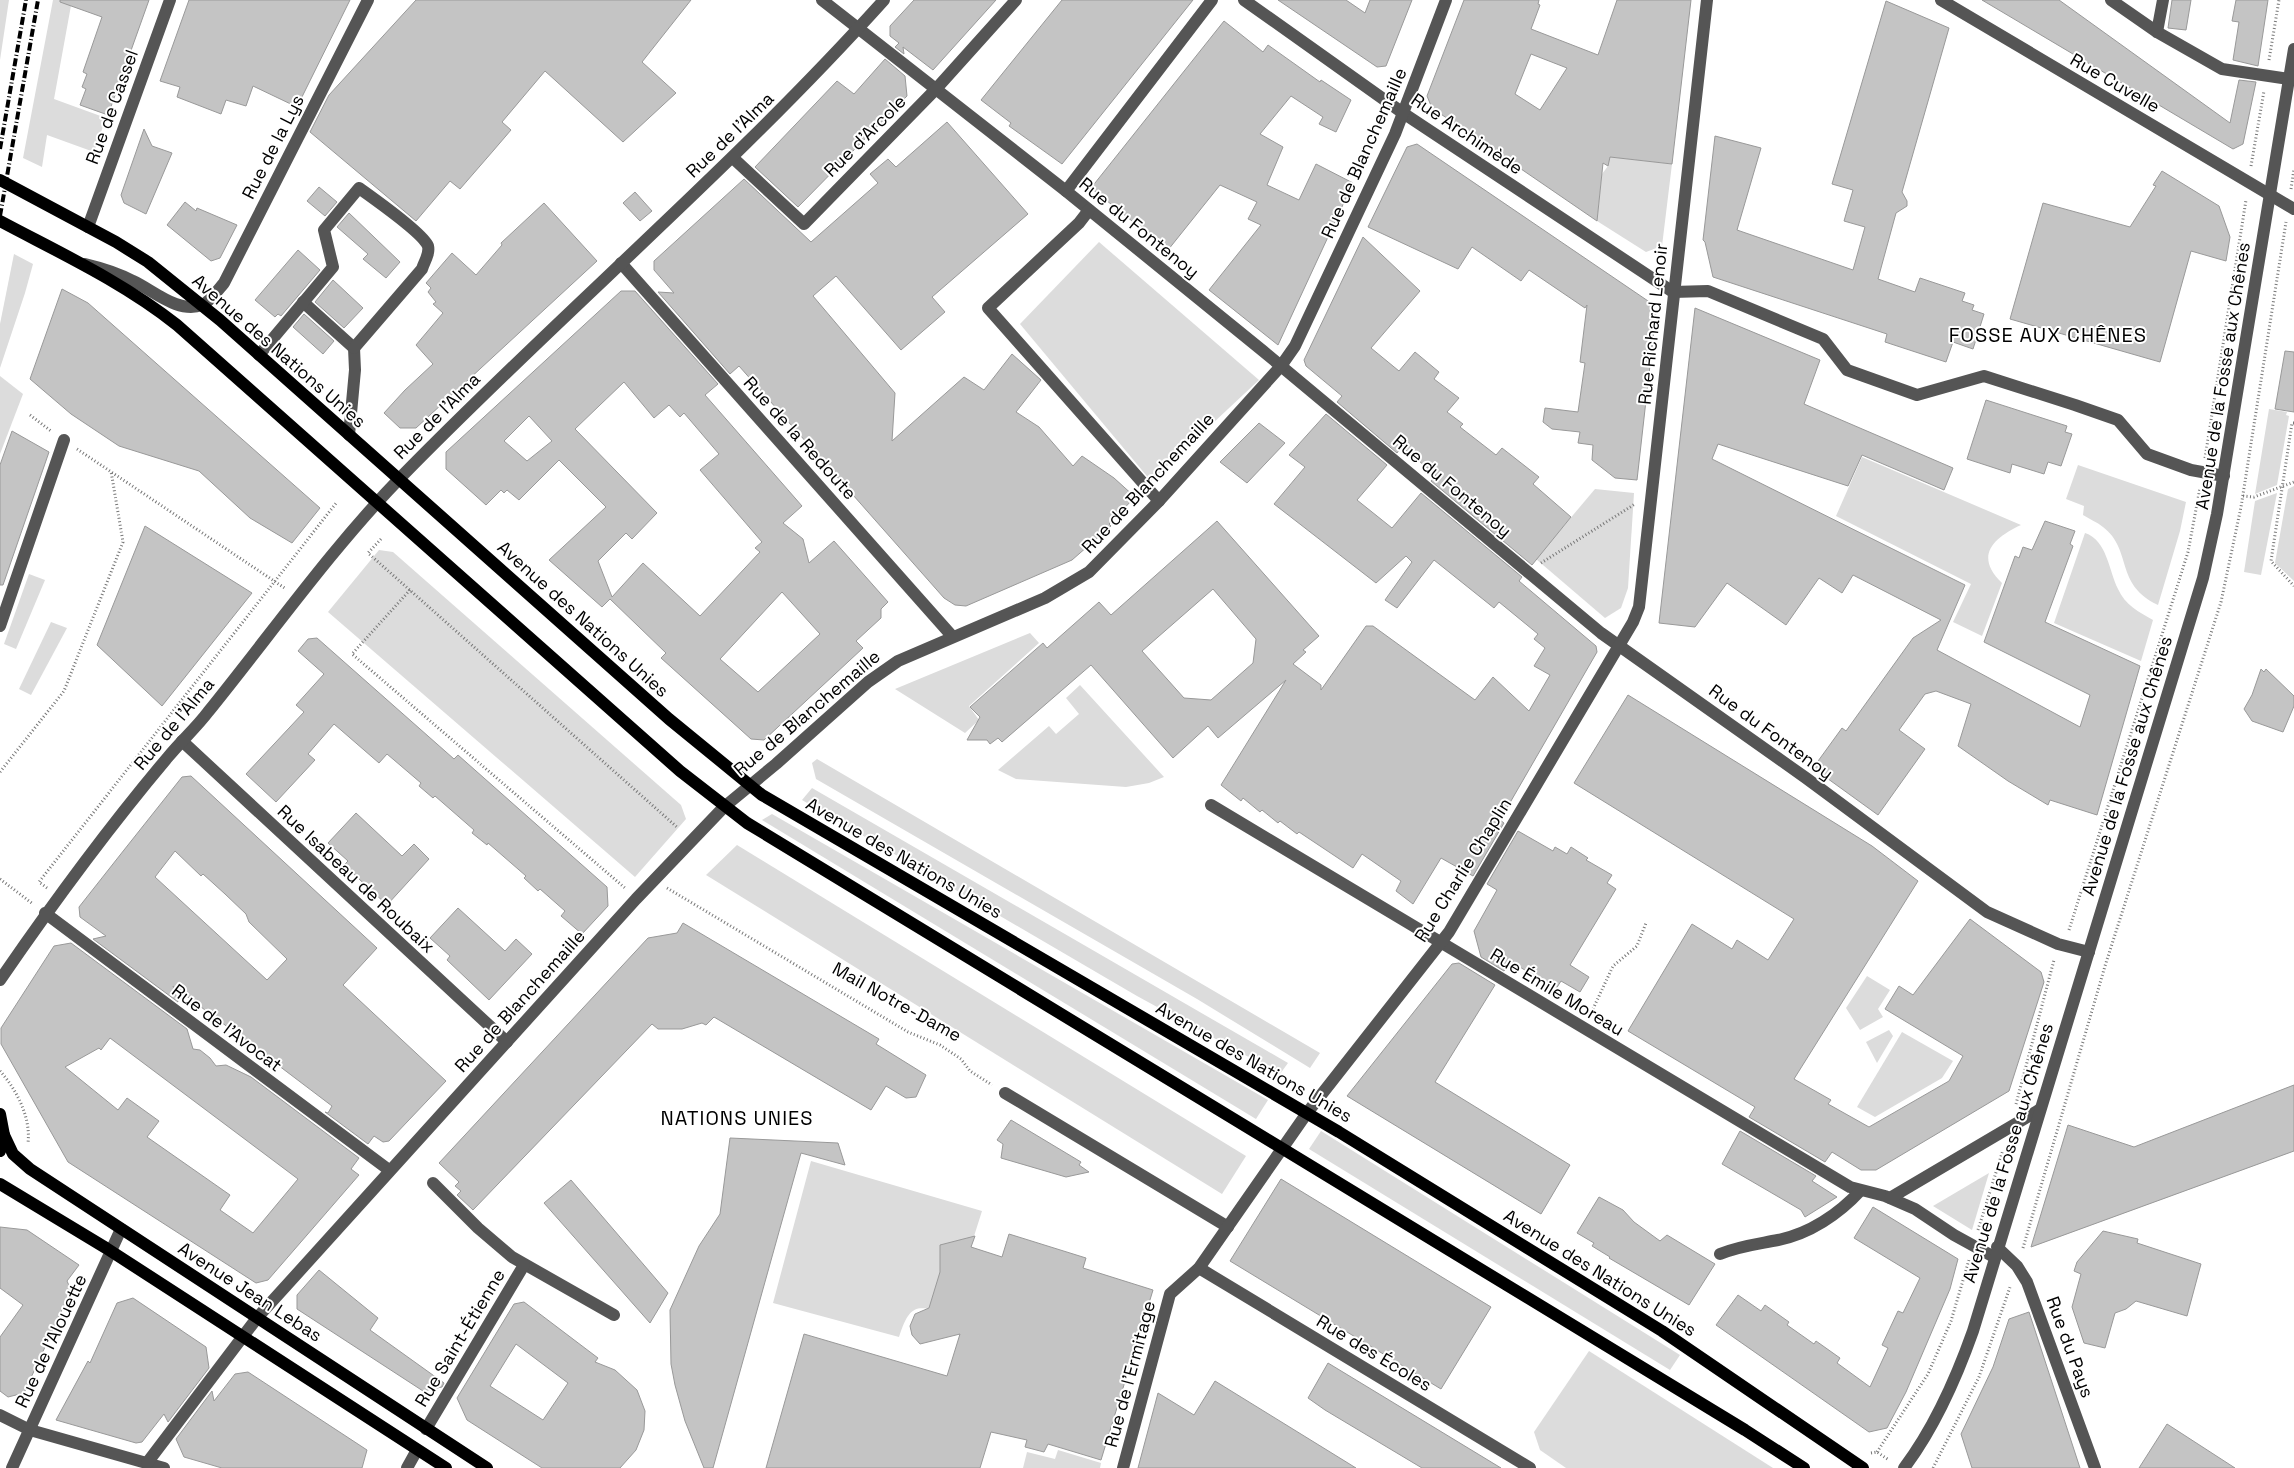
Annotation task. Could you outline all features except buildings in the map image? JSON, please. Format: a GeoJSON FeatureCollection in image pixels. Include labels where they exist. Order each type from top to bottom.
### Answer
{"type":"FeatureCollection","features":[{"type":"Feature","properties":{"kind":"main road","name":"Avenue des Nations Unies"},"geometry":{"type":"LineString","coordinates":[[0,180],[88,227],[148,262],[202,305],[669,719],[748,785],[783,808],[1307,1113],[1662,1331],[1863,1468]]}},
{"type":"Feature","properties":{"kind":"main road"},"geometry":{"type":"LineString","coordinates":[[0,220],[76,262],[95,270],[177,325],[680,771],[724,807],[755,828],[1282,1147],[1804,1468]]}},
{"type":"Feature","properties":{"kind":"main road"},"geometry":{"type":"LineString","coordinates":[[0,1114],[4,1135],[0,1152]]}},
{"type":"Feature","properties":{"kind":"main road","name":"Avenue Jean Lebas"},"geometry":{"type":"LineString","coordinates":[[4,1135],[13,1154],[30,1169],[487,1468]]}},
{"type":"Feature","properties":{"kind":"main road"},"geometry":{"type":"LineString","coordinates":[[0,1184],[111,1252],[446,1468]]}},
{"type":"Feature","properties":{"kind":"street","name":"Rue de Cassel"},"geometry":{"type":"LineString","coordinates":[[88,227],[170,0]]}},
{"type":"Feature","properties":{"kind":"street","name":"Rue de la Lys"},"geometry":{"type":"LineString","coordinates":[[202,305],[224,283],[368,0]]}},
{"type":"Feature","properties":{"kind":"street","name":"Rue du Fontenoy"},"geometry":{"type":"LineString","coordinates":[[822,0],[1089,210],[1281,366],[1619,646],[1806,778],[1987,912],[2007,923],[2058,944],[2089,952]]}},
{"type":"Feature","properties":{"kind":"street","name":"Rue de l'Alma"},"geometry":{"type":"LineString","coordinates":[[0,980],[58,896],[378,502],[473,404],[733,158],[813,79],[884,0]]}},
{"type":"Feature","properties":{"kind":"street","name":"Rue d'Arcole"},"geometry":{"type":"LineString","coordinates":[[733,158],[804,224],[936,89],[1016,0]]}},
{"type":"Feature","properties":{"kind":"street"},"geometry":{"type":"LineString","coordinates":[[1066,192],[1212,0]]}},
{"type":"Feature","properties":{"kind":"street","name":"Rue Archimède"},"geometry":{"type":"LineString","coordinates":[[1244,0],[1404,113],[1673,292]]}},
{"type":"Feature","properties":{"kind":"street","name":"Rue de Blanchemaille"},"geometry":{"type":"LineString","coordinates":[[148,1463],[257,1318],[641,893],[724,807],[748,785],[776,764],[874,676],[898,661],[952,636],[1045,598],[1070,585],[1101,561],[1159,501],[1281,366],[1295,346],[1404,113],[1446,0]]}},
{"type":"Feature","properties":{"kind":"street","name":"Rue Richard Lenoir"},"geometry":{"type":"LineString","coordinates":[[1619,646],[1639,607],[1707,0]]}},
{"type":"Feature","properties":{"kind":"street","name":"Rue Cuvelle"},"geometry":{"type":"LineString","coordinates":[[1941,0],[2294,209]]}},
{"type":"Feature","properties":{"kind":"street"},"geometry":{"type":"LineString","coordinates":[[2111,0],[2157,32],[2222,69],[2289,79]]}},
{"type":"Feature","properties":{"kind":"street"},"geometry":{"type":"LineString","coordinates":[[2157,32],[2163,0]]}},
{"type":"Feature","properties":{"kind":"street","name":"Avenue de la Fosse aux Chênes"},"geometry":{"type":"LineString","coordinates":[[1904,1468],[1933,1422],[1950,1390],[1973,1331],[2203,578],[2224,476],[2294,49]]}},
{"type":"Feature","properties":{"kind":"street"},"geometry":{"type":"LineString","coordinates":[[259,355],[332,267],[324,230],[359,188],[420,236],[428,247],[428,256],[422,269],[354,348],[355,370],[349,435]]}},
{"type":"Feature","properties":{"kind":"street"},"geometry":{"type":"LineString","coordinates":[[1089,210],[1079,223],[988,308],[1159,501]]}},
{"type":"Feature","properties":{"kind":"street"},"geometry":{"type":"LineString","coordinates":[[76,262],[118,274],[178,304],[190,307],[202,305]]}},
{"type":"Feature","properties":{"kind":"street","name":"Rue de la Redoute"},"geometry":{"type":"LineString","coordinates":[[621,263],[952,636]]}},
{"type":"Feature","properties":{"kind":"street"},"geometry":{"type":"LineString","coordinates":[[1673,292],[1708,291],[1823,339],[1847,370],[1917,394],[1984,376],[2075,405],[2118,420],[2147,454],[2192,470],[2224,476]]}},
{"type":"Feature","properties":{"kind":"street"},"geometry":{"type":"LineString","coordinates":[[303,302],[354,348]]}},
{"type":"Feature","properties":{"kind":"street"},"geometry":{"type":"LineString","coordinates":[[0,626],[64,440]]}},
{"type":"Feature","properties":{"kind":"street","name":"Rue Charlie Chaplin"},"geometry":{"type":"LineString","coordinates":[[1282,1147],[1441,944],[1619,646]]}},
{"type":"Feature","properties":{"kind":"street","name":"Rue Isabeau de Roubaix"},"geometry":{"type":"LineString","coordinates":[[182,741],[507,1042]]}},
{"type":"Feature","properties":{"kind":"street","name":"Rue Émile Moreau"},"geometry":{"type":"LineString","coordinates":[[1211,805],[1850,1187],[1890,1198],[1916,1210],[1973,1246],[1996,1252]]}},
{"type":"Feature","properties":{"kind":"street","name":"Rue de l'Avocat"},"geometry":{"type":"LineString","coordinates":[[45,914],[389,1170]]}},
{"type":"Feature","properties":{"kind":"street"},"geometry":{"type":"LineString","coordinates":[[0,971],[12,962]]}},
{"type":"Feature","properties":{"kind":"street"},"geometry":{"type":"LineString","coordinates":[[1005,1093],[1228,1227]]}},
{"type":"Feature","properties":{"kind":"street"},"geometry":{"type":"LineString","coordinates":[[1890,1198],[2039,1110]]}},
{"type":"Feature","properties":{"kind":"street","name":"Rue de l'Ermitage"},"geometry":{"type":"LineString","coordinates":[[1123,1468],[1168,1299],[1174,1290],[1199,1268],[1282,1147]]}},
{"type":"Feature","properties":{"kind":"street"},"geometry":{"type":"LineString","coordinates":[[433,1183],[478,1228],[524,1265],[614,1315]]}},
{"type":"Feature","properties":{"kind":"street"},"geometry":{"type":"LineString","coordinates":[[1720,1254],[1737,1247],[1779,1240],[1813,1228],[1847,1206],[1860,1191]]}},
{"type":"Feature","properties":{"kind":"street","name":"Rue de l'Alouette"},"geometry":{"type":"LineString","coordinates":[[12,1468],[121,1229]]}},
{"type":"Feature","properties":{"kind":"street","name":"Rue du Pays"},"geometry":{"type":"LineString","coordinates":[[1996,1252],[2017,1266],[2027,1282],[2095,1468]]}},
{"type":"Feature","properties":{"kind":"street","name":"Rue Saint-Étienne"},"geometry":{"type":"LineString","coordinates":[[426,1429],[524,1265]]}},
{"type":"Feature","properties":{"kind":"street","name":"Rue des Écoles"},"geometry":{"type":"LineString","coordinates":[[1199,1268],[1530,1468]]}},
{"type":"Feature","properties":{"kind":"street"},"geometry":{"type":"LineString","coordinates":[[0,1415],[30,1430],[164,1468]]}},
{"type":"Feature","properties":{"kind":"street"},"geometry":{"type":"LineString","coordinates":[[407,1468],[417,1450]]}},
{"type":"Feature","properties":{"kind":"path"},"geometry":{"type":"LineString","coordinates":[[2294,423],[2292,423],[2271,561],[2294,586]]}},
{"type":"Feature","properties":{"kind":"path"},"geometry":{"type":"LineString","coordinates":[[0,772],[64,691],[123,542],[111,472]]}},
{"type":"Feature","properties":{"kind":"path"},"geometry":{"type":"LineString","coordinates":[[2243,496],[2254,497],[2294,482]]}},
{"type":"Feature","properties":{"kind":"path"},"geometry":{"type":"LineString","coordinates":[[131,485],[299,597]]}},
{"type":"Feature","properties":{"kind":"path"},"geometry":{"type":"LineString","coordinates":[[1530,574],[1542,562],[1631,506],[1652,497]]}},
{"type":"Feature","properties":{"kind":"path","name":"Rue de l'Alma"},"geometry":{"type":"LineString","coordinates":[[58,896],[39,882],[337,502]]}},
{"type":"Feature","properties":{"kind":"path"},"geometry":{"type":"LineString","coordinates":[[381,539],[368,553],[678,828]]}},
{"type":"Feature","properties":{"kind":"path"},"geometry":{"type":"LineString","coordinates":[[410,590],[352,654],[624,888]]}},
{"type":"Feature","properties":{"kind":"path"},"geometry":{"type":"LineString","coordinates":[[0,879],[45,914]]}},
{"type":"Feature","properties":{"kind":"path","name":"Mail Notre-Dame"},"geometry":{"type":"LineString","coordinates":[[671,880],[665,887],[908,1032],[940,1044],[961,1059],[970,1071],[1005,1093]]}},
{"type":"Feature","properties":{"kind":"path"},"geometry":{"type":"LineString","coordinates":[[1593,1009],[1613,966],[1637,946],[1646,923]]}},
{"type":"Feature","properties":{"kind":"path"},"geometry":{"type":"LineString","coordinates":[[1877,1452],[1928,1374],[1950,1321],[2010,1127],[2058,944]]}},
{"type":"Feature","properties":{"kind":"shaded area"},"geometry":{"type":"Polygon","coordinates":[[[0,0],[9,0],[0,60],[0,0]]]}},
{"type":"Feature","properties":{"kind":"shaded area"},"geometry":{"type":"Polygon","coordinates":[[[53,0],[72,0],[54,99],[106,118],[94,152],[47,135],[42,167],[23,158],[53,0]]]}},
{"type":"Feature","properties":{"kind":"shaded area"},"geometry":{"type":"Polygon","coordinates":[[[1610,157],[1672,164],[1662,246],[1646,252],[1597,221],[1602,174],[1608,166],[1610,157]]]}},
{"type":"Feature","properties":{"kind":"shaded area"},"geometry":{"type":"Polygon","coordinates":[[[1099,242],[1259,380],[1151,481],[1020,324],[1099,242]]]}},
{"type":"Feature","properties":{"kind":"shaded area"},"geometry":{"type":"Polygon","coordinates":[[[14,254],[33,264],[0,368],[0,324],[14,254]]]}},
{"type":"Feature","properties":{"kind":"shaded area"},"geometry":{"type":"Polygon","coordinates":[[[0,376],[23,394],[0,454],[0,376]]]}},
{"type":"Feature","properties":{"kind":"shaded area"},"geometry":{"type":"Polygon","coordinates":[[[2269,409],[2287,412],[2286,415],[2289,416],[2277,485],[2255,494],[2269,409]]]}},
{"type":"Feature","properties":{"kind":"shaded area"},"geometry":{"type":"Polygon","coordinates":[[[1862,457],[2021,525],[1995,542],[1988,556],[1989,564],[2002,583],[1982,636],[1953,622],[1971,584],[1836,516],[1862,457]]]}},
{"type":"Feature","properties":{"kind":"shaded area"},"geometry":{"type":"Polygon","coordinates":[[[2078,465],[2186,502],[2180,531],[2158,605],[2144,597],[2135,587],[2112,536],[2101,525],[2083,515],[2084,506],[2066,499],[2078,465]]]}},
{"type":"Feature","properties":{"kind":"shaded area"},"geometry":{"type":"Polygon","coordinates":[[[2294,486],[2294,581],[2275,563],[2288,489],[2294,486]]]}},
{"type":"Feature","properties":{"kind":"shaded area"},"geometry":{"type":"Polygon","coordinates":[[[1595,489],[1634,493],[1628,588],[1621,608],[1605,618],[1536,559],[1595,489]]]}},
{"type":"Feature","properties":{"kind":"shaded area"},"geometry":{"type":"Polygon","coordinates":[[[2277,493],[2261,575],[2244,572],[2255,501],[2277,493]]]}},
{"type":"Feature","properties":{"kind":"shaded area"},"geometry":{"type":"Polygon","coordinates":[[[2085,533],[2098,542],[2103,549],[2115,582],[2124,599],[2133,608],[2153,620],[2141,661],[2054,623],[2085,533]]]}},
{"type":"Feature","properties":{"kind":"shaded area"},"geometry":{"type":"Polygon","coordinates":[[[379,550],[393,552],[681,805],[686,819],[635,877],[328,612],[379,550]]]}},
{"type":"Feature","properties":{"kind":"shaded area"},"geometry":{"type":"Polygon","coordinates":[[[29,574],[45,580],[16,649],[4,644],[29,574]]]}},
{"type":"Feature","properties":{"kind":"shaded area"},"geometry":{"type":"Polygon","coordinates":[[[51,622],[67,628],[31,695],[19,689],[51,622]]]}},
{"type":"Feature","properties":{"kind":"shaded area"},"geometry":{"type":"Polygon","coordinates":[[[1030,633],[1039,643],[969,706],[979,720],[965,733],[895,689],[1030,633]]]}},
{"type":"Feature","properties":{"kind":"shaded area"},"geometry":{"type":"Polygon","coordinates":[[[1080,685],[1164,777],[1149,783],[1126,787],[1016,779],[998,770],[1049,726],[1056,734],[1079,714],[1066,698],[1080,685]]]}},
{"type":"Feature","properties":{"kind":"shaded area"},"geometry":{"type":"Polygon","coordinates":[[[817,759],[1320,1053],[1310,1068],[1197,999],[816,779],[812,763],[817,759]]]}},
{"type":"Feature","properties":{"kind":"shaded area"},"geometry":{"type":"Polygon","coordinates":[[[812,788],[1288,1063],[1280,1074],[1137,996],[802,800],[812,788]]]}},
{"type":"Feature","properties":{"kind":"shaded area"},"geometry":{"type":"Polygon","coordinates":[[[772,814],[1268,1100],[1256,1119],[762,820],[772,814]]]}},
{"type":"Feature","properties":{"kind":"shaded area"},"geometry":{"type":"Polygon","coordinates":[[[737,845],[1246,1156],[1222,1194],[706,875],[737,845]]]}},
{"type":"Feature","properties":{"kind":"shaded area"},"geometry":{"type":"Polygon","coordinates":[[[1867,976],[1890,990],[1878,1009],[1883,1017],[1860,1030],[1846,1008],[1867,976]]]}},
{"type":"Feature","properties":{"kind":"shaded area"},"geometry":{"type":"Polygon","coordinates":[[[1889,1030],[1893,1036],[1877,1063],[1866,1042],[1889,1030]]]}},
{"type":"Feature","properties":{"kind":"shaded area"},"geometry":{"type":"Polygon","coordinates":[[[1902,1032],[1953,1061],[1942,1078],[1875,1117],[1857,1107],[1902,1032]]]}},
{"type":"Feature","properties":{"kind":"shaded area"},"geometry":{"type":"Polygon","coordinates":[[[1321,1131],[1680,1355],[1670,1370],[1309,1149],[1321,1131]]]}},
{"type":"Feature","properties":{"kind":"shaded area"},"geometry":{"type":"Polygon","coordinates":[[[811,1161],[982,1211],[949,1315],[929,1309],[916,1309],[907,1318],[899,1337],[773,1303],[811,1161]]]}},
{"type":"Feature","properties":{"kind":"shaded area"},"geometry":{"type":"Polygon","coordinates":[[[1989,1173],[1972,1230],[1933,1206],[1989,1173]]]}},
{"type":"Feature","properties":{"kind":"shaded area"},"geometry":{"type":"Polygon","coordinates":[[[1589,1351],[1773,1468],[1566,1468],[1540,1450],[1534,1432],[1589,1351]]]}},
{"type":"Feature","properties":{"kind":"shaded area"},"geometry":{"type":"Polygon","coordinates":[[[1058,1450],[1101,1463],[1100,1468],[1023,1468],[1027,1452],[1055,1459],[1058,1450]]]}},
{"type":"Feature","properties":{"kind":"railway"},"geometry":{"type":"LineString","coordinates":[[0,149],[26,0]]}},
{"type":"Feature","properties":{"kind":"railway"},"geometry":{"type":"LineString","coordinates":[[0,216],[38,0]]}},
{"type":"Feature","properties":{"kind":"district","name":"FOSSE AUX CHÊNES"},"geometry":{"type":"Point","coordinates":[2048,335]}},
{"type":"Feature","properties":{"kind":"district","name":"NATIONS UNIES"},"geometry":{"type":"Point","coordinates":[737,1118]}}]}
